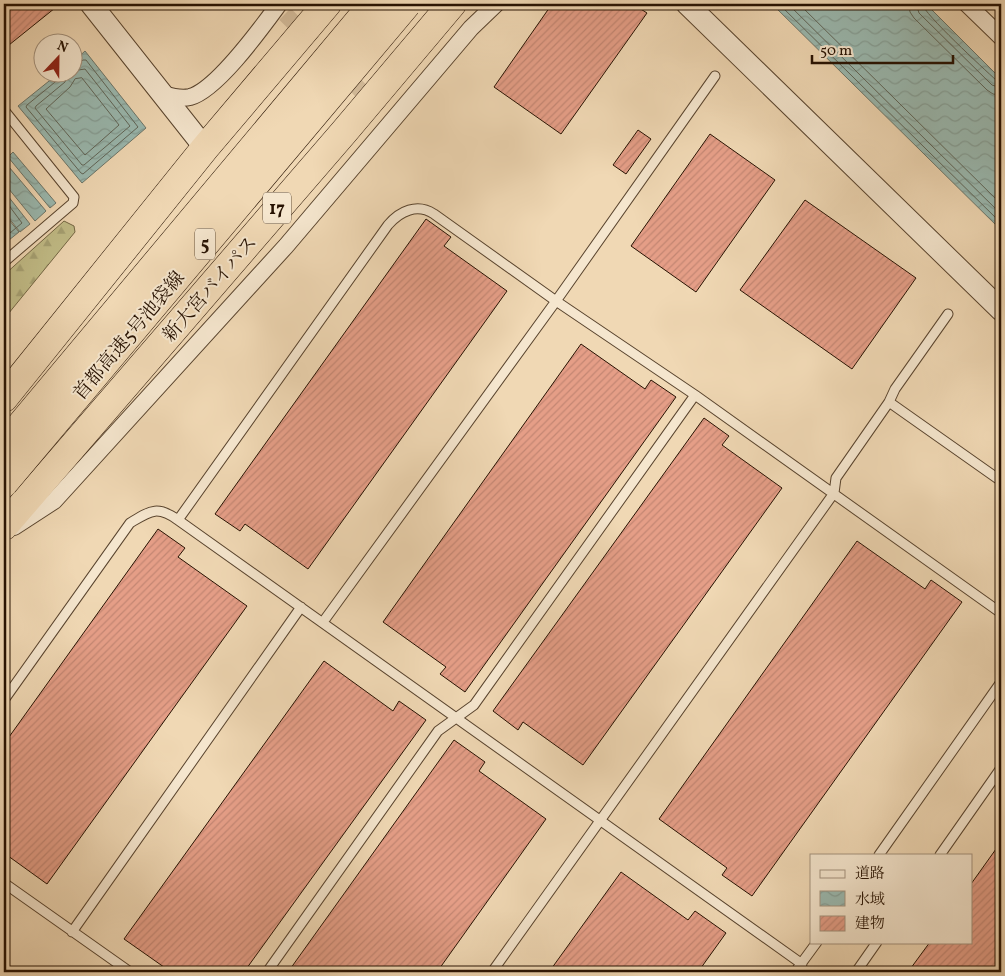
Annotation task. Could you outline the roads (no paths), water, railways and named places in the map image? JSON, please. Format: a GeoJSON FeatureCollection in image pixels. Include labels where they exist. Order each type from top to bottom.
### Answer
{"type":"FeatureCollection","features":[{"type":"Feature","properties":{"kind":"highway"},"geometry":{"type":"LineString","coordinates":[[4,398],[205,148],[327,4]]}},
{"type":"Feature","properties":{"kind":"highway","name":"首都高速5号池袋線"},"geometry":{"type":"LineString","coordinates":[[4,445],[373,4]]}},
{"type":"Feature","properties":{"kind":"highway","name":"首都高速5号池袋線"},"geometry":{"type":"LineString","coordinates":[[4,484],[407,4]]}},
{"type":"Feature","properties":{"kind":"highway","name":"新大宮バイパス"},"geometry":{"type":"LineString","coordinates":[[4,526],[452,4]]}},
{"type":"Feature","properties":{"kind":"street"},"geometry":{"type":"LineString","coordinates":[[91,4],[205,148]]}},
{"type":"Feature","properties":{"kind":"street"},"geometry":{"type":"LineString","coordinates":[[4,534],[54,501],[286,246],[388,119],[471,28],[496,4]]}},
{"type":"Feature","properties":{"kind":"street"},"geometry":{"type":"LineString","coordinates":[[687,4],[1001,310]]}},
{"type":"Feature","properties":{"kind":"street"},"geometry":{"type":"LineString","coordinates":[[967,4],[1001,37]]}},
{"type":"Feature","properties":{"kind":"street"},"geometry":{"type":"LineString","coordinates":[[164,94],[181,98],[192,97],[217,80],[280,7]]}},
{"type":"Feature","properties":{"kind":"lane"},"geometry":{"type":"LineString","coordinates":[[323,622],[715,76]]}},
{"type":"Feature","properties":{"kind":"lane"},"geometry":{"type":"LineString","coordinates":[[4,110],[74,197],[73,203],[4,262]]}},
{"type":"Feature","properties":{"kind":"lane"},"geometry":{"type":"LineString","coordinates":[[178,520],[388,225],[402,213],[414,209],[428,210],[695,395],[1001,613]]}},
{"type":"Feature","properties":{"kind":"lane"},"geometry":{"type":"LineString","coordinates":[[492,972],[834,493],[836,478],[948,314]]}},
{"type":"Feature","properties":{"kind":"lane"},"geometry":{"type":"LineString","coordinates":[[267,972],[438,731],[474,705],[695,395]]}},
{"type":"Feature","properties":{"kind":"lane"},"geometry":{"type":"LineString","coordinates":[[889,402],[1001,481]]}},
{"type":"Feature","properties":{"kind":"lane"},"geometry":{"type":"LineString","coordinates":[[4,700],[130,523],[155,510],[167,512],[802,964]]}},
{"type":"Feature","properties":{"kind":"lane"},"geometry":{"type":"LineString","coordinates":[[72,932],[301,607]]}},
{"type":"Feature","properties":{"kind":"lane"},"geometry":{"type":"LineString","coordinates":[[880,854],[1001,682]]}},
{"type":"Feature","properties":{"kind":"lane"},"geometry":{"type":"LineString","coordinates":[[941,854],[1001,768]]}},
{"type":"Feature","properties":{"kind":"lane"},"geometry":{"type":"LineString","coordinates":[[4,883],[130,972]]}},
{"type":"Feature","properties":{"kind":"lane"},"geometry":{"type":"LineString","coordinates":[[795,972],[816,944]]}},
{"type":"Feature","properties":{"kind":"lane"},"geometry":{"type":"LineString","coordinates":[[856,972],[877,944]]}},
{"type":"Feature","properties":{"kind":"water"},"geometry":{"type":"Polygon","coordinates":[[[772,4],[926,4],[1001,79],[1001,230],[772,4]]]}},
{"type":"Feature","properties":{"kind":"water"},"geometry":{"type":"Polygon","coordinates":[[[85,51],[146,128],[82,183],[18,106],[48,82],[82,82],[82,54],[85,51]]]}},
{"type":"Feature","properties":{"kind":"water"},"geometry":{"type":"Polygon","coordinates":[[[13,152],[56,203],[50,208],[8,157],[13,152]]]}},
{"type":"Feature","properties":{"kind":"water"},"geometry":{"type":"Polygon","coordinates":[[[4,161],[46,211],[35,221],[4,183],[4,161]]]}},
{"type":"Feature","properties":{"kind":"water"},"geometry":{"type":"Polygon","coordinates":[[[4,191],[30,224],[20,232],[4,212],[4,191]]]}},
{"type":"Feature","properties":{"kind":"water"},"geometry":{"type":"Polygon","coordinates":[[[4,214],[19,232],[4,244],[4,214]]]}},
{"type":"Feature","properties":{"kind":"tunnel"},"geometry":{"type":"LineString","coordinates":[[285,14],[385,115]]}}]}
